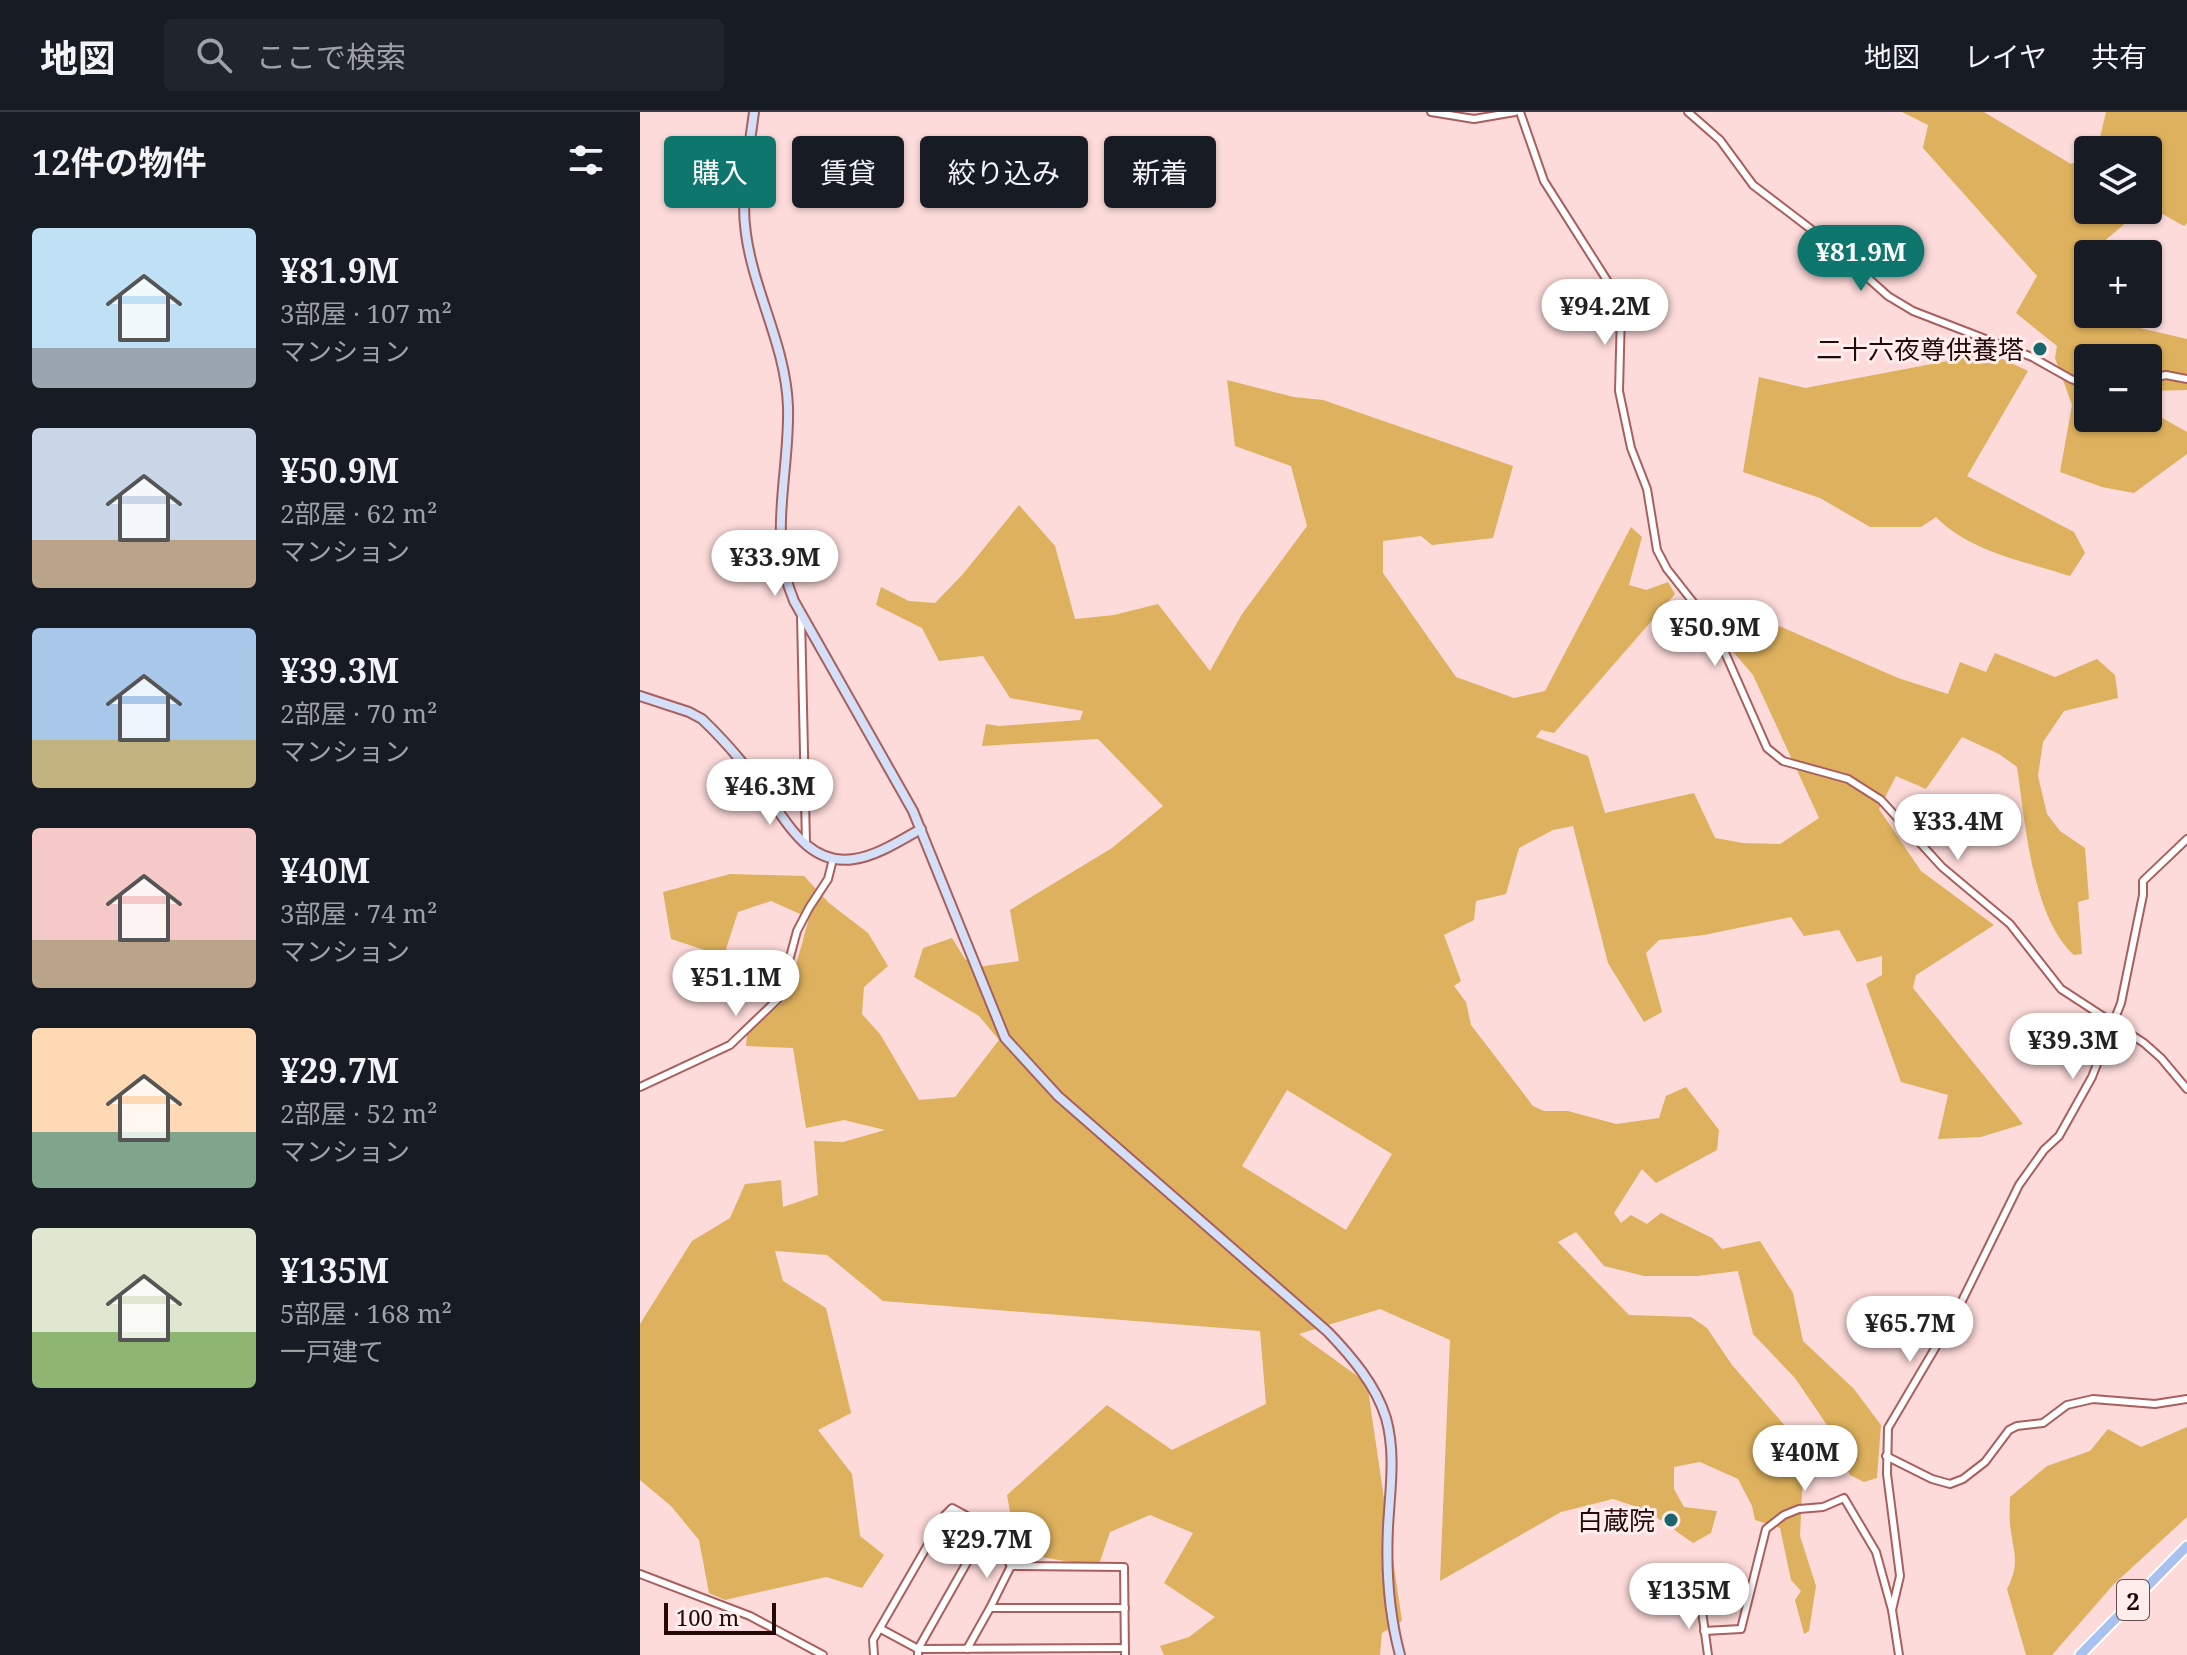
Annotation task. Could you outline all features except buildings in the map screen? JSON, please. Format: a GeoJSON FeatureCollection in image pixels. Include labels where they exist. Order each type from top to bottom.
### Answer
{"type":"FeatureCollection","features":[{"type":"Feature","properties":{"kind":"main road","name":"2"},"geometry":{"type":"LineString","coordinates":[[2080,1655],[2187,1546]]}},
{"type":"Feature","properties":{"kind":"street"},"geometry":{"type":"LineString","coordinates":[[754,112],[744,197],[746,235],[784,365],[788,407],[780,553],[786,583],[897,780],[921,829],[1005,1038],[1058,1096],[1328,1332],[1352,1358],[1379,1400],[1386,1417],[1393,1457],[1388,1574],[1400,1655]]}},
{"type":"Feature","properties":{"kind":"street"},"geometry":{"type":"LineString","coordinates":[[1431,112],[1474,119],[1517,112],[1544,181],[1610,285],[1621,312],[1619,391],[1631,448],[1647,489],[1657,550],[1667,569],[1715,630],[1767,748],[1790,764],[1848,779],[1881,800],[1949,874],[2010,924],[2061,989],[2151,1048],[2187,1089]]}},
{"type":"Feature","properties":{"kind":"street"},"geometry":{"type":"LineString","coordinates":[[1688,112],[1720,140],[1753,185],[1827,241],[1888,296],[1921,314],[2032,357],[2074,380]]}},
{"type":"Feature","properties":{"kind":"street"},"geometry":{"type":"LineString","coordinates":[[2162,376],[2187,379]]}},
{"type":"Feature","properties":{"kind":"street"},"geometry":{"type":"LineString","coordinates":[[801,613],[806,844]]}},
{"type":"Feature","properties":{"kind":"street"},"geometry":{"type":"LineString","coordinates":[[640,696],[702,719],[748,769],[792,831],[806,844],[833,859],[853,860],[869,855],[921,829]]}},
{"type":"Feature","properties":{"kind":"street"},"geometry":{"type":"LineString","coordinates":[[1892,1610],[1900,1576],[1886,1456],[1890,1423],[1957,1311],[2019,1185],[2044,1150],[2059,1136],[2092,1077],[2114,1022],[2125,983],[2143,895],[2143,881],[2187,839]]}},
{"type":"Feature","properties":{"kind":"street"},"geometry":{"type":"LineString","coordinates":[[640,1087],[730,1045],[779,998],[797,931],[828,879],[833,859]]}},
{"type":"Feature","properties":{"kind":"street"},"geometry":{"type":"LineString","coordinates":[[1886,1456],[1932,1479],[1950,1484],[1963,1479],[1985,1462],[2009,1430],[2043,1423],[2067,1405],[2093,1399],[2155,1404],[2187,1399]]}},
{"type":"Feature","properties":{"kind":"street"},"geometry":{"type":"LineString","coordinates":[[1704,1631],[1741,1629],[1766,1529],[1784,1515],[1799,1509],[1823,1507],[1844,1498],[1876,1552],[1892,1610],[1899,1655]]}},
{"type":"Feature","properties":{"kind":"street"},"geometry":{"type":"LineString","coordinates":[[874,1655],[873,1640],[945,1515],[952,1508],[987,1527],[1011,1566]]}},
{"type":"Feature","properties":{"kind":"street"},"geometry":{"type":"LineString","coordinates":[[918,1652],[987,1527]]}},
{"type":"Feature","properties":{"kind":"street"},"geometry":{"type":"LineString","coordinates":[[967,1649],[1011,1566]]}},
{"type":"Feature","properties":{"kind":"street"},"geometry":{"type":"LineString","coordinates":[[881,1629],[918,1652],[967,1649],[1125,1652],[1124,1567],[1011,1566]]}},
{"type":"Feature","properties":{"kind":"street"},"geometry":{"type":"LineString","coordinates":[[640,1574],[750,1616],[823,1655]]}},
{"type":"Feature","properties":{"kind":"street"},"geometry":{"type":"LineString","coordinates":[[1645,1581],[1701,1604]]}},
{"type":"Feature","properties":{"kind":"street"},"geometry":{"type":"LineString","coordinates":[[1707,1584],[1701,1604],[1708,1655]]}},
{"type":"Feature","properties":{"kind":"street"},"geometry":{"type":"LineString","coordinates":[[990,1608],[1125,1608]]}},
{"type":"Feature","properties":{"kind":"shaded area"},"geometry":{"type":"Polygon","coordinates":[[[1902,112],[1984,112],[2071,164],[2074,163],[2074,224],[2124,224],[2106,240],[2074,240],[2074,328],[2140,328],[2187,339],[2187,390],[2162,391],[2162,344],[2074,344],[2074,432],[2162,432],[2162,418],[2187,432],[2187,454],[2134,493],[2102,487],[2060,472],[2072,405],[2055,358],[2057,346],[2016,313],[2037,276],[1923,148],[1928,125],[1902,112]]]}},
{"type":"Feature","properties":{"kind":"shaded area"},"geometry":{"type":"Polygon","coordinates":[[[2106,112],[2187,112],[2187,223],[2184,226],[2162,214],[2162,136],[2100,136],[2106,112]]]}},
{"type":"Feature","properties":{"kind":"shaded area"},"geometry":{"type":"Polygon","coordinates":[[[1990,353],[2028,371],[1967,476],[2074,532],[2085,553],[2070,576],[1981,547],[1936,517],[1921,527],[1870,527],[1820,498],[1743,472],[1759,377],[1805,388],[1990,353]]]}},
{"type":"Feature","properties":{"kind":"shaded area"},"geometry":{"type":"Polygon","coordinates":[[[1227,380],[1294,397],[1323,400],[1513,466],[1493,538],[1432,545],[1421,536],[1383,541],[1383,573],[1456,677],[1514,698],[1545,691],[1631,527],[1642,537],[1629,585],[1646,590],[1668,582],[1675,594],[1554,733],[1541,730],[1536,737],[1588,756],[1605,813],[1694,793],[1715,838],[1743,843],[1780,844],[1819,818],[1753,675],[1725,642],[1747,612],[1898,678],[1948,694],[1960,662],[1986,672],[1995,653],[2055,677],[2097,659],[2115,675],[2118,698],[2064,711],[2043,742],[2038,776],[2047,814],[2060,831],[2085,848],[2089,899],[2078,902],[2082,954],[2074,955],[2048,917],[2027,840],[2017,767],[1999,754],[1962,737],[1926,789],[1896,776],[1879,809],[1921,871],[1994,925],[1916,975],[1913,988],[2023,1124],[1981,1137],[1938,1139],[1948,1095],[1901,1082],[1866,984],[1882,975],[1882,956],[1857,962],[1839,930],[1804,936],[1791,917],[1704,935],[1659,940],[1646,953],[1662,1012],[1644,1022],[1608,963],[1573,826],[1553,830],[1519,848],[1506,894],[1476,901],[1474,920],[1444,935],[1461,981],[1454,986],[1466,1002],[1471,1025],[1533,1106],[1544,1111],[1568,1111],[1616,1124],[1659,1118],[1666,1096],[1686,1087],[1719,1130],[1717,1150],[1656,1183],[1642,1169],[1614,1213],[1621,1223],[1631,1215],[1647,1224],[1661,1213],[1712,1238],[1722,1249],[1760,1241],[1793,1293],[1803,1341],[1854,1389],[1881,1425],[1877,1478],[1864,1482],[1850,1475],[1833,1434],[1795,1378],[1753,1334],[1738,1271],[1697,1276],[1644,1276],[1604,1266],[1576,1232],[1558,1242],[1629,1315],[1691,1317],[1707,1328],[1732,1365],[1794,1436],[1803,1470],[1800,1536],[1816,1586],[1809,1631],[1804,1634],[1795,1600],[1801,1591],[1791,1580],[1780,1528],[1755,1520],[1752,1506],[1738,1479],[1700,1462],[1674,1467],[1674,1489],[1684,1507],[1717,1511],[1711,1533],[1693,1543],[1646,1510],[1613,1499],[1561,1512],[1440,1581],[1450,1340],[1380,1309],[1299,1334],[1367,1383],[1402,1621],[1382,1633],[1380,1655],[1164,1655],[1160,1646],[1189,1637],[1215,1617],[1164,1583],[1193,1533],[1150,1515],[1110,1532],[1098,1567],[1036,1556],[1025,1527],[1011,1517],[1007,1495],[1107,1405],[1172,1450],[1266,1404],[1260,1331],[883,1301],[827,1255],[775,1251],[783,1281],[826,1308],[851,1413],[818,1430],[852,1474],[860,1536],[884,1555],[862,1588],[826,1577],[725,1600],[709,1593],[699,1540],[671,1506],[640,1480],[640,1324],[692,1241],[730,1218],[745,1184],[781,1180],[783,1207],[818,1195],[814,1141],[843,1142],[885,1130],[844,1120],[806,1128],[793,1048],[746,1046],[747,1034],[787,998],[809,918],[771,901],[738,912],[725,952],[717,954],[671,939],[663,892],[730,874],[804,876],[829,903],[868,933],[888,966],[864,987],[862,1014],[880,1034],[919,1100],[955,1097],[999,1040],[979,1016],[914,977],[923,948],[952,938],[965,959],[977,967],[1019,961],[1010,910],[1112,848],[1163,806],[1098,739],[982,746],[986,724],[999,726],[1080,720],[1083,711],[1010,698],[983,656],[939,661],[922,628],[876,605],[881,587],[909,601],[935,603],[1019,505],[1055,546],[1075,619],[1114,615],[1158,604],[1210,671],[1242,614],[1307,526],[1291,466],[1235,446],[1227,380]],[[1287,1090],[1242,1166],[1346,1230],[1392,1154],[1287,1090]]]}},
{"type":"Feature","properties":{"kind":"shaded area"},"geometry":{"type":"Polygon","coordinates":[[[2187,1427],[2187,1517],[2113,1585],[2052,1655],[2026,1655],[2007,1589],[2015,1564],[2010,1497],[2047,1466],[2090,1451],[2108,1429],[2141,1447],[2187,1427]]]}},
{"type":"Feature","properties":{"kind":"place","name":"二十六夜尊供養塔"},"geometry":{"type":"Point","coordinates":[2040,349]}},
{"type":"Feature","properties":{"kind":"place","name":"白蔵院"},"geometry":{"type":"Point","coordinates":[1671,1520]}}]}
